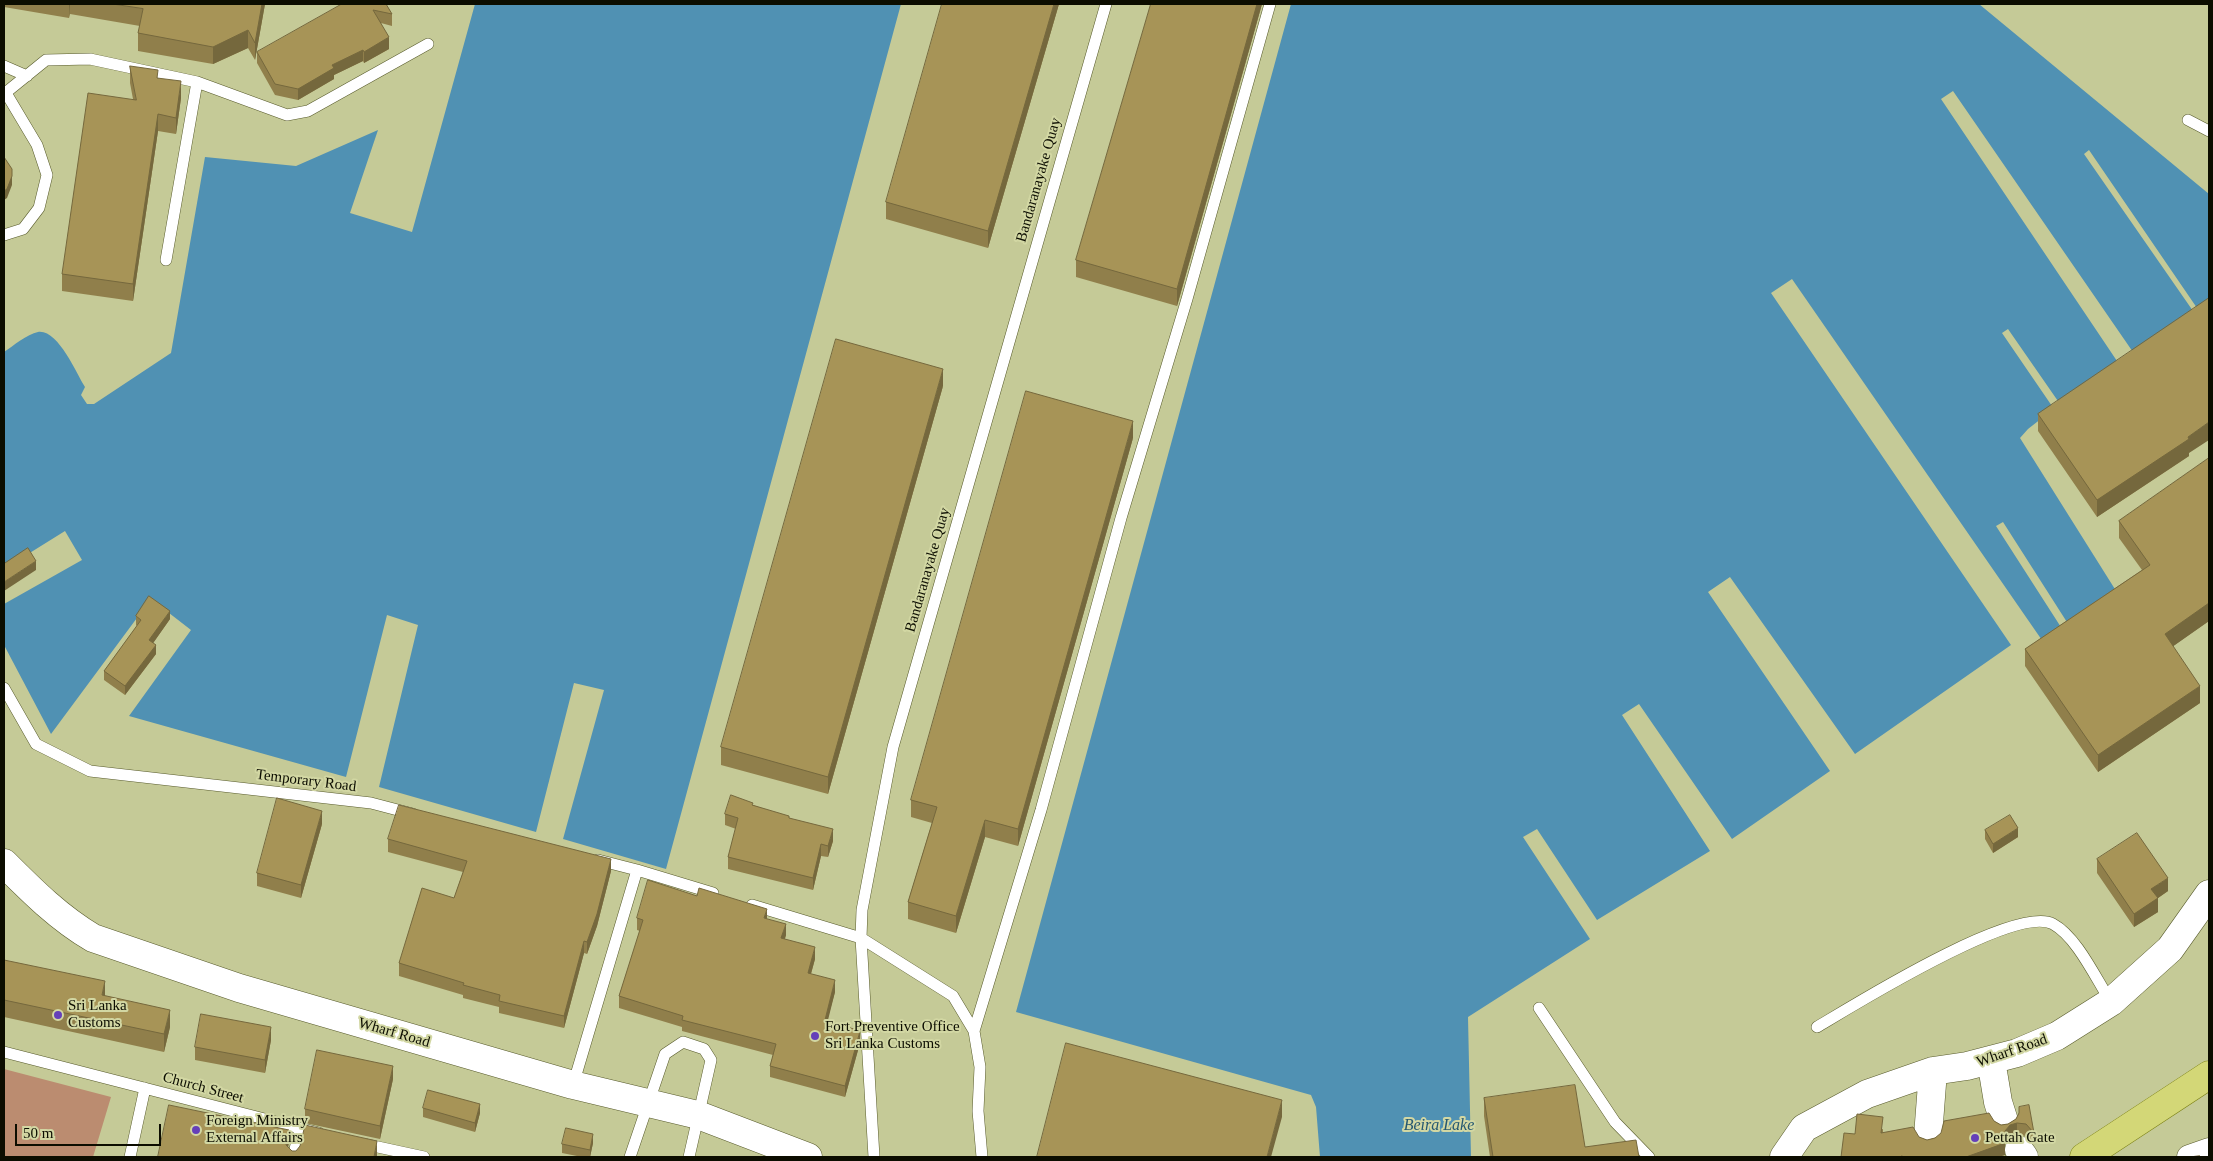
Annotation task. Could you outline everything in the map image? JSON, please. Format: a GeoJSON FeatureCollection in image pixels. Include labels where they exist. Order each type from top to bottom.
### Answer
{"type":"FeatureCollection","features":[{"type":"Feature","properties":{"kind":"main road","name":"Wharf Road"},"geometry":{"type":"LineString","coordinates":[[4,863],[48,907],[72,926],[93,938],[239,988],[573,1085],[698,1115],[808,1157]]}},
{"type":"Feature","properties":{"kind":"main road","name":"Wharf Road"},"geometry":{"type":"LineString","coordinates":[[1784,1157],[1804,1128],[1867,1094],[1933,1072],[2017,1053],[2057,1036],[2111,1002],[2170,949],[2209,894]]}},
{"type":"Feature","properties":{"kind":"main road"},"geometry":{"type":"LineString","coordinates":[[1991,1060],[1998,1102],[2004,1122]]}},
{"type":"Feature","properties":{"kind":"main road"},"geometry":{"type":"LineString","coordinates":[[1928,1136],[1933,1072]]}},
{"type":"Feature","properties":{"kind":"main road"},"geometry":{"type":"LineString","coordinates":[[2084,1157],[2209,1074]]}},
{"type":"Feature","properties":{"kind":"street"},"geometry":{"type":"LineString","coordinates":[[2190,1157],[2209,1150]]}},
{"type":"Feature","properties":{"kind":"lane","name":"Bandaranayake Quay"},"geometry":{"type":"LineString","coordinates":[[874,1157],[861,938],[862,910],[893,747],[1106,4]]}},
{"type":"Feature","properties":{"kind":"lane"},"geometry":{"type":"LineString","coordinates":[[974,1031],[1041,810],[1121,518],[1187,299],[1270,4]]}},
{"type":"Feature","properties":{"kind":"lane"},"geometry":{"type":"LineString","coordinates":[[4,235],[23,229],[39,208],[48,175],[38,145],[4,94],[46,60],[90,59],[197,82],[287,115],[308,111],[428,44]]}},
{"type":"Feature","properties":{"kind":"lane"},"geometry":{"type":"LineString","coordinates":[[4,66],[26,76]]}},
{"type":"Feature","properties":{"kind":"lane"},"geometry":{"type":"LineString","coordinates":[[166,260],[197,82]]}},
{"type":"Feature","properties":{"kind":"lane"},"geometry":{"type":"LineString","coordinates":[[2188,120],[2209,131]]}},
{"type":"Feature","properties":{"kind":"lane","name":"Temporary Road"},"geometry":{"type":"LineString","coordinates":[[4,688],[36,744],[90,771],[371,803],[428,818]]}},
{"type":"Feature","properties":{"kind":"lane"},"geometry":{"type":"LineString","coordinates":[[589,858],[637,870],[721,896]]}},
{"type":"Feature","properties":{"kind":"lane"},"geometry":{"type":"LineString","coordinates":[[573,1085],[637,870]]}},
{"type":"Feature","properties":{"kind":"lane"},"geometry":{"type":"LineString","coordinates":[[740,901],[861,938],[953,996],[974,1031],[980,1067],[978,1111],[982,1157]]}},
{"type":"Feature","properties":{"kind":"lane"},"geometry":{"type":"LineString","coordinates":[[1817,1027],[1937,957],[2003,930],[2036,920],[2051,923],[2068,934],[2111,1002]]}},
{"type":"Feature","properties":{"kind":"lane"},"geometry":{"type":"LineString","coordinates":[[1539,1008],[1615,1122],[1649,1157]]}},
{"type":"Feature","properties":{"kind":"lane"},"geometry":{"type":"LineString","coordinates":[[630,1157],[665,1054],[683,1042],[704,1049],[711,1060],[690,1157]]}},
{"type":"Feature","properties":{"kind":"lane","name":"Church Street"},"geometry":{"type":"LineString","coordinates":[[4,1052],[328,1136]]}},
{"type":"Feature","properties":{"kind":"lane"},"geometry":{"type":"LineString","coordinates":[[130,1157],[145,1088]]}},
{"type":"Feature","properties":{"kind":"lane"},"geometry":{"type":"LineString","coordinates":[[293,1157],[300,1129]]}},
{"type":"Feature","properties":{"kind":"lane"},"geometry":{"type":"LineString","coordinates":[[357,1142],[424,1157]]}},
{"type":"Feature","properties":{"kind":"shaded area"},"geometry":{"type":"Polygon","coordinates":[[[4,1069],[111,1097],[93,1157],[4,1157],[4,1069]]]}},
{"type":"Feature","properties":{"kind":"water"},"geometry":{"type":"Polygon","coordinates":[[[475,4],[901,4],[666,869],[563,839],[604,690],[574,683],[536,832],[379,787],[418,625],[387,615],[346,777],[129,716],[191,630],[151,599],[51,734],[4,645],[4,604],[82,560],[65,531],[4,569],[4,352],[34,333],[45,333],[53,337],[66,353],[85,387],[81,395],[87,404],[94,404],[171,353],[205,157],[296,166],[378,130],[350,213],[412,232],[475,4]]]}},
{"type":"Feature","properties":{"kind":"water","name":"Beira Lake"},"geometry":{"type":"Polygon","coordinates":[[[1291,4],[1979,4],[2209,194],[2209,301],[2060,404],[2028,429],[2020,438],[2118,594],[2046,646],[1792,279],[1771,293],[2011,645],[1855,754],[1730,577],[1708,592],[1830,771],[1732,839],[1639,704],[1622,715],[1710,851],[1597,920],[1537,829],[1523,837],[1590,939],[1468,1017],[1471,1157],[1320,1157],[1316,1107],[1311,1095],[1016,1012],[1291,4]]]}},
{"type":"Feature","properties":{"kind":"pier"},"geometry":{"type":"Polygon","coordinates":[[[1953,91],[2135,355],[2119,364],[1941,99],[1953,91]]]}},
{"type":"Feature","properties":{"kind":"pier"},"geometry":{"type":"Polygon","coordinates":[[[2089,150],[2197,308],[2193,311],[2084,154],[2089,150]]]}},
{"type":"Feature","properties":{"kind":"pier"},"geometry":{"type":"Polygon","coordinates":[[[2008,329],[2060,404],[2054,409],[2002,333],[2008,329]]]}},
{"type":"Feature","properties":{"kind":"pier"},"geometry":{"type":"Polygon","coordinates":[[[2003,522],[2072,630],[2066,635],[1996,526],[2003,522]]]}},
{"type":"Feature","properties":{"kind":"building"},"geometry":{"type":"Polygon","coordinates":[[[113,4],[262,4],[255,43],[248,30],[213,47],[138,33],[143,9],[113,4]]]}},
{"type":"Feature","properties":{"kind":"building"},"geometry":{"type":"Polygon","coordinates":[[[342,4],[386,4],[392,14],[373,10],[389,37],[364,52],[363,50],[332,65],[334,68],[298,89],[275,84],[257,52],[342,4]]]}},
{"type":"Feature","properties":{"kind":"building"},"geometry":{"type":"Polygon","coordinates":[[[942,4],[1054,4],[988,231],[886,202],[942,4]]]}},
{"type":"Feature","properties":{"kind":"building"},"geometry":{"type":"Polygon","coordinates":[[[1151,4],[1257,4],[1177,289],[1076,260],[1151,4]]]}},
{"type":"Feature","properties":{"kind":"building"},"geometry":{"type":"Polygon","coordinates":[[[130,66],[158,70],[157,78],[181,81],[176,118],[158,114],[133,284],[62,274],[88,93],[136,100],[130,66]]]}},
{"type":"Feature","properties":{"kind":"building"},"geometry":{"type":"Polygon","coordinates":[[[4,157],[12,169],[12,176],[7,189],[4,191],[4,157]]]}},
{"type":"Feature","properties":{"kind":"building"},"geometry":{"type":"Polygon","coordinates":[[[2209,298],[2209,422],[2188,437],[2189,439],[2097,500],[2038,414],[2209,298]]]}},
{"type":"Feature","properties":{"kind":"building"},"geometry":{"type":"Polygon","coordinates":[[[836,339],[943,369],[828,777],[721,747],[836,339]]]}},
{"type":"Feature","properties":{"kind":"building"},"geometry":{"type":"Polygon","coordinates":[[[1026,391],[1133,421],[1018,829],[985,820],[956,916],[908,902],[937,807],[911,800],[1026,391]]]}},
{"type":"Feature","properties":{"kind":"building"},"geometry":{"type":"Polygon","coordinates":[[[2209,458],[2209,603],[2165,634],[2200,686],[2098,755],[2025,649],[2150,565],[2119,521],[2209,458]]]}},
{"type":"Feature","properties":{"kind":"building"},"geometry":{"type":"Polygon","coordinates":[[[28,548],[36,561],[4,582],[4,564],[28,548]]]}},
{"type":"Feature","properties":{"kind":"building"},"geometry":{"type":"Polygon","coordinates":[[[149,596],[170,611],[149,640],[156,645],[125,686],[104,671],[141,620],[136,616],[149,596]]]}},
{"type":"Feature","properties":{"kind":"building"},"geometry":{"type":"Polygon","coordinates":[[[731,795],[753,803],[752,805],[789,816],[789,818],[833,829],[828,846],[821,844],[813,878],[728,857],[738,818],[725,814],[731,795]]]}},
{"type":"Feature","properties":{"kind":"building"},"geometry":{"type":"Polygon","coordinates":[[[277,798],[322,811],[301,885],[257,873],[277,798]]]}},
{"type":"Feature","properties":{"kind":"building"},"geometry":{"type":"Polygon","coordinates":[[[399,805],[611,859],[597,914],[587,942],[584,941],[564,1016],[499,1001],[500,995],[463,985],[464,983],[399,963],[422,888],[454,898],[467,861],[388,839],[399,805]]]}},
{"type":"Feature","properties":{"kind":"building"},"geometry":{"type":"Polygon","coordinates":[[[2010,815],[2018,828],[1993,844],[1985,830],[2010,815]]]}},
{"type":"Feature","properties":{"kind":"building"},"geometry":{"type":"Polygon","coordinates":[[[2137,833],[2168,878],[2151,889],[2158,898],[2134,914],[2097,859],[2137,833]]]}},
{"type":"Feature","properties":{"kind":"building"},"geometry":{"type":"Polygon","coordinates":[[[648,880],[697,896],[699,888],[767,909],[764,918],[786,924],[781,938],[815,947],[808,973],[835,980],[825,1020],[860,1031],[845,1086],[770,1066],[776,1044],[682,1020],[683,1016],[619,996],[643,920],[637,918],[648,880]]]}},
{"type":"Feature","properties":{"kind":"building"},"geometry":{"type":"Polygon","coordinates":[[[4,960],[105,981],[102,995],[170,1010],[164,1034],[4,1000],[4,960]]]}},
{"type":"Feature","properties":{"kind":"building"},"geometry":{"type":"Polygon","coordinates":[[[201,1014],[271,1027],[265,1060],[195,1047],[201,1014]]]}},
{"type":"Feature","properties":{"kind":"building"},"geometry":{"type":"Polygon","coordinates":[[[1066,1043],[1282,1100],[1267,1157],[1037,1157],[1066,1043]]]}},
{"type":"Feature","properties":{"kind":"building"},"geometry":{"type":"Polygon","coordinates":[[[317,1050],[393,1066],[380,1126],[305,1109],[317,1050]]]}},
{"type":"Feature","properties":{"kind":"building"},"geometry":{"type":"Polygon","coordinates":[[[1575,1085],[1585,1147],[1636,1140],[1639,1157],[1493,1157],[1484,1098],[1575,1085]]]}},
{"type":"Feature","properties":{"kind":"building"},"geometry":{"type":"Polygon","coordinates":[[[428,1090],[480,1104],[475,1123],[423,1108],[428,1090]]]}},
{"type":"Feature","properties":{"kind":"building"},"geometry":{"type":"Polygon","coordinates":[[[169,1105],[289,1130],[286,1145],[292,1151],[296,1151],[300,1146],[305,1125],[377,1141],[374,1157],[158,1157],[169,1105]]]}},
{"type":"Feature","properties":{"kind":"building"},"geometry":{"type":"Polygon","coordinates":[[[2029,1105],[2034,1133],[2026,1124],[2017,1123],[2010,1125],[2005,1131],[2005,1143],[1966,1157],[1841,1157],[1844,1133],[1855,1134],[1857,1114],[1883,1117],[1881,1133],[1913,1127],[1919,1137],[1927,1140],[1935,1138],[1941,1133],[1944,1121],[1989,1113],[1994,1121],[2001,1125],[2008,1124],[2016,1119],[2019,1107],[2029,1105]]]}},
{"type":"Feature","properties":{"kind":"building"},"geometry":{"type":"Polygon","coordinates":[[[566,1128],[593,1134],[590,1150],[562,1144],[566,1128]]]}},
{"type":"Feature","properties":{"kind":"place","name":"Sri Lanka Customs"},"geometry":{"type":"Point","coordinates":[58,1015]}},
{"type":"Feature","properties":{"kind":"place","name":"Fort Preventive Office Sri Lanka Customs"},"geometry":{"type":"Point","coordinates":[815,1036]}},
{"type":"Feature","properties":{"kind":"place","name":"Foreign Ministry External Affairs"},"geometry":{"type":"Point","coordinates":[196,1130]}},
{"type":"Feature","properties":{"kind":"place","name":"Pettah Gate"},"geometry":{"type":"Point","coordinates":[1975,1138]}}]}
